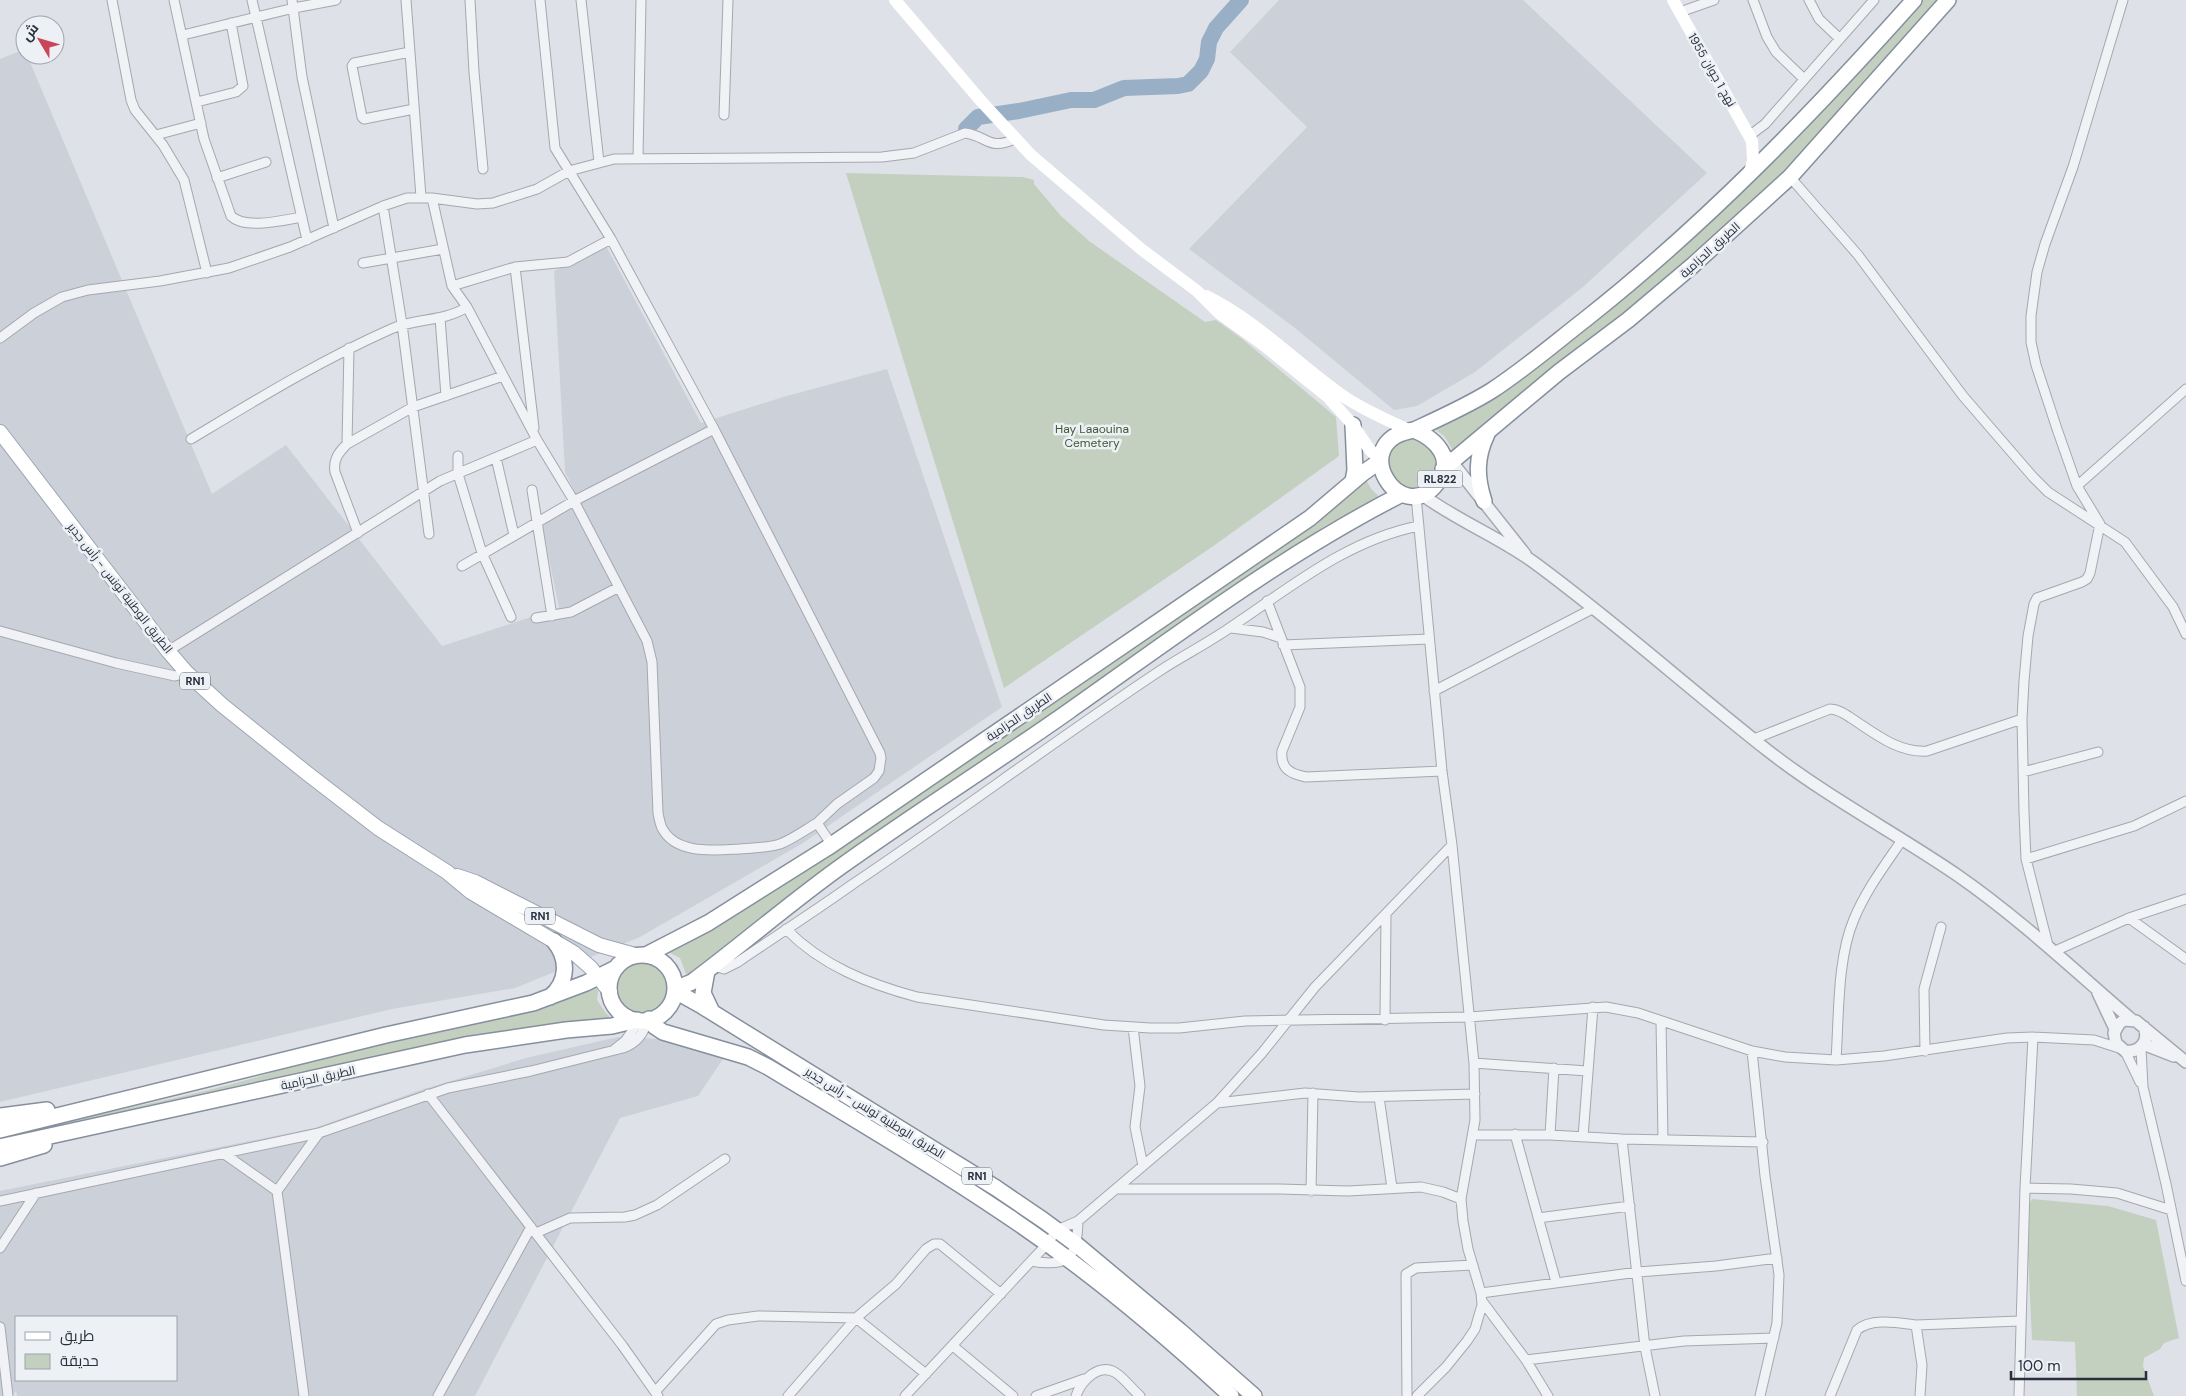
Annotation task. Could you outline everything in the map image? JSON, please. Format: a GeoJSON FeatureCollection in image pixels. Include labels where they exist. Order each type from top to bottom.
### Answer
{"type":"FeatureCollection","features":[{"type":"Feature","properties":{"kind":"highway","name":"الطريق الحزامية"},"geometry":{"type":"LineString","coordinates":[[641,955],[708,923],[832,845],[1310,518],[1380,460],[1390,441],[1446,416],[1490,392],[1533,360],[1619,293],[1749,175],[1855,66],[1914,0]]}},
{"type":"Feature","properties":{"kind":"highway","name":"الطريق الحزامية"},"geometry":{"type":"LineString","coordinates":[[675,990],[692,982],[710,969],[789,905],[844,864],[1057,720],[1186,628],[1322,538],[1436,485],[1448,466],[1488,431],[1560,372],[1628,320],[1692,266],[1790,177],[1948,0]]}},
{"type":"Feature","properties":{"kind":"highway"},"geometry":{"type":"LineString","coordinates":[[1353,425],[1355,470],[1353,481]]}},
{"type":"Feature","properties":{"kind":"highway","name":"RL822"},"geometry":{"type":"LineString","coordinates":[[1413,431],[1430,437],[1440,449],[1444,462],[1448,466]]}},
{"type":"Feature","properties":{"kind":"highway"},"geometry":{"type":"LineString","coordinates":[[1484,500],[1479,480],[1478,458],[1488,431]]}},
{"type":"Feature","properties":{"kind":"highway","name":"RL822"},"geometry":{"type":"LineString","coordinates":[[1380,460],[1381,470],[1388,485],[1413,495]]}},
{"type":"Feature","properties":{"kind":"highway"},"geometry":{"type":"LineString","coordinates":[[548,998],[560,986],[565,971],[563,955],[554,941]]}},
{"type":"Feature","properties":{"kind":"highway"},"geometry":{"type":"LineString","coordinates":[[610,992],[612,976],[616,968],[628,958],[641,955]]}},
{"type":"Feature","properties":{"kind":"highway","name":"RN1"},"geometry":{"type":"LineString","coordinates":[[641,955],[664,963],[674,979],[675,990]]}},
{"type":"Feature","properties":{"kind":"highway","name":"الطريق الحزامية"},"geometry":{"type":"LineString","coordinates":[[0,1130],[386,1035],[533,1003],[616,968]]}},
{"type":"Feature","properties":{"kind":"highway"},"geometry":{"type":"LineString","coordinates":[[710,969],[704,978],[703,993],[713,1013]]}},
{"type":"Feature","properties":{"kind":"highway"},"geometry":{"type":"LineString","coordinates":[[644,1020],[657,1017],[669,1006],[675,990]]}},
{"type":"Feature","properties":{"kind":"highway","name":"الطريق الوطنية تونس - رأس جدير"},"geometry":{"type":"LineString","coordinates":[[675,990],[996,1188],[1057,1230],[1201,1348],[1254,1396]]}},
{"type":"Feature","properties":{"kind":"highway","name":"RN1"},"geometry":{"type":"LineString","coordinates":[[610,992],[613,1002],[619,1011],[628,1017],[644,1020]]}},
{"type":"Feature","properties":{"kind":"highway","name":"الطريق الحزامية"},"geometry":{"type":"LineString","coordinates":[[0,1147],[466,1045],[644,1020]]}},
{"type":"Feature","properties":{"kind":"highway","name":"الطريق الوطنية تونس - رأس جدير"},"geometry":{"type":"LineString","coordinates":[[644,1020],[663,1032],[748,1057],[891,1140],[1047,1244],[1159,1333],[1231,1396]]}},
{"type":"Feature","properties":{"kind":"highway"},"geometry":{"type":"LineString","coordinates":[[0,1116],[111,1102]]}},
{"type":"Feature","properties":{"kind":"highway"},"geometry":{"type":"LineString","coordinates":[[0,1158],[116,1122]]}},
{"type":"Feature","properties":{"kind":"main road"},"geometry":{"type":"LineString","coordinates":[[895,0],[1013,137],[1031,155],[1141,249],[1198,291],[1225,305],[1266,334],[1347,399],[1413,431]]}},
{"type":"Feature","properties":{"kind":"main road","name":"نهج 1 جوان 1955"},"geometry":{"type":"LineString","coordinates":[[1673,0],[1751,138]]}},
{"type":"Feature","properties":{"kind":"main road"},"geometry":{"type":"LineString","coordinates":[[1751,138],[1766,147],[1779,146]]}},
{"type":"Feature","properties":{"kind":"main road"},"geometry":{"type":"LineString","coordinates":[[1749,175],[1753,161],[1751,138]]}},
{"type":"Feature","properties":{"kind":"main road"},"geometry":{"type":"LineString","coordinates":[[1198,291],[1219,313],[1261,343],[1328,396],[1380,460]]}},
{"type":"Feature","properties":{"kind":"main road","name":"الطريق الوطنية تونس - رأس جدير"},"geometry":{"type":"LineString","coordinates":[[0,432],[168,651],[187,673],[222,705],[378,828],[447,872],[471,892],[574,953],[610,992]]}},
{"type":"Feature","properties":{"kind":"main road","name":"الطريق الوطنية تونس - رأس جدير"},"geometry":{"type":"LineString","coordinates":[[447,872],[475,882],[599,945],[641,955]]}},
{"type":"Feature","properties":{"kind":"street"},"geometry":{"type":"LineString","coordinates":[[112,0],[131,100],[135,110],[156,135],[184,180],[207,273]]}},
{"type":"Feature","properties":{"kind":"street"},"geometry":{"type":"LineString","coordinates":[[174,0],[201,123],[217,178],[231,216],[234,220],[250,223],[302,217]]}},
{"type":"Feature","properties":{"kind":"street"},"geometry":{"type":"LineString","coordinates":[[252,0],[307,240]]}},
{"type":"Feature","properties":{"kind":"street"},"geometry":{"type":"LineString","coordinates":[[183,35],[257,17],[293,4],[336,0]]}},
{"type":"Feature","properties":{"kind":"street"},"geometry":{"type":"LineString","coordinates":[[406,0],[421,197]]}},
{"type":"Feature","properties":{"kind":"street"},"geometry":{"type":"LineString","coordinates":[[470,0],[474,72],[483,169]]}},
{"type":"Feature","properties":{"kind":"street"},"geometry":{"type":"LineString","coordinates":[[432,198],[452,286],[466,307],[536,437],[574,501],[647,641],[652,662],[658,813],[662,828],[671,839],[686,847],[701,850],[723,850],[774,845],[817,823],[837,804],[874,778],[879,771],[880,753],[714,429],[611,240],[555,148],[552,139],[540,0]]}},
{"type":"Feature","properties":{"kind":"street"},"geometry":{"type":"LineString","coordinates":[[581,0],[599,162]]}},
{"type":"Feature","properties":{"kind":"street"},"geometry":{"type":"LineString","coordinates":[[638,158],[641,0]]}},
{"type":"Feature","properties":{"kind":"street"},"geometry":{"type":"LineString","coordinates":[[724,115],[728,0]]}},
{"type":"Feature","properties":{"kind":"street"},"geometry":{"type":"LineString","coordinates":[[1680,12],[1714,0]]}},
{"type":"Feature","properties":{"kind":"street"},"geometry":{"type":"LineString","coordinates":[[1753,0],[1767,37],[1776,52],[1804,79]]}},
{"type":"Feature","properties":{"kind":"street"},"geometry":{"type":"LineString","coordinates":[[1809,0],[1819,19],[1840,38]]}},
{"type":"Feature","properties":{"kind":"street"},"geometry":{"type":"LineString","coordinates":[[1751,138],[1874,0]]}},
{"type":"Feature","properties":{"kind":"street"},"geometry":{"type":"LineString","coordinates":[[2123,0],[2073,167],[2037,272],[2031,316],[2031,342],[2036,365],[2077,486],[2100,524],[2090,574],[2087,579],[2041,595],[2034,604],[2024,681],[2022,719],[2026,859],[2051,948],[2129,918],[2186,900]]}},
{"type":"Feature","properties":{"kind":"street"},"geometry":{"type":"LineString","coordinates":[[293,4],[302,77],[334,228]]}},
{"type":"Feature","properties":{"kind":"street"},"geometry":{"type":"LineString","coordinates":[[197,102],[236,92],[243,86],[231,23]]}},
{"type":"Feature","properties":{"kind":"street"},"geometry":{"type":"LineString","coordinates":[[410,52],[354,63],[352,66],[362,117],[364,119],[414,109]]}},
{"type":"Feature","properties":{"kind":"street"},"geometry":{"type":"LineString","coordinates":[[156,135],[201,123]]}},
{"type":"Feature","properties":{"kind":"street"},"geometry":{"type":"LineString","coordinates":[[0,338],[48,304],[76,292],[207,273],[307,240],[383,206],[407,198],[421,197],[464,203],[493,203],[537,188],[569,171],[599,162],[638,158],[882,157],[914,153],[965,133],[987,142],[998,144],[1013,137]]}},
{"type":"Feature","properties":{"kind":"street"},"geometry":{"type":"LineString","coordinates":[[217,178],[266,162]]}},
{"type":"Feature","properties":{"kind":"street"},"geometry":{"type":"LineString","coordinates":[[1790,177],[1858,255],[1963,396],[2033,477],[2048,492],[2125,542],[2173,607],[2186,634]]}},
{"type":"Feature","properties":{"kind":"street"},"geometry":{"type":"LineString","coordinates":[[383,206],[402,324],[430,534]]}},
{"type":"Feature","properties":{"kind":"street"},"geometry":{"type":"LineString","coordinates":[[452,286],[515,267],[568,262],[611,240]]}},
{"type":"Feature","properties":{"kind":"street"},"geometry":{"type":"LineString","coordinates":[[363,263],[443,249]]}},
{"type":"Feature","properties":{"kind":"street"},"geometry":{"type":"LineString","coordinates":[[515,267],[536,437]]}},
{"type":"Feature","properties":{"kind":"street"},"geometry":{"type":"LineString","coordinates":[[190,439],[348,348],[402,324],[440,318],[460,312],[466,307]]}},
{"type":"Feature","properties":{"kind":"street"},"geometry":{"type":"LineString","coordinates":[[440,318],[446,396]]}},
{"type":"Feature","properties":{"kind":"street"},"geometry":{"type":"LineString","coordinates":[[347,444],[348,348]]}},
{"type":"Feature","properties":{"kind":"street"},"geometry":{"type":"LineString","coordinates":[[358,533],[334,465],[340,451],[347,444],[413,407],[503,376]]}},
{"type":"Feature","properties":{"kind":"street"},"geometry":{"type":"LineString","coordinates":[[2077,486],[2186,389]]}},
{"type":"Feature","properties":{"kind":"street"},"geometry":{"type":"LineString","coordinates":[[462,566],[574,501],[714,429]]}},
{"type":"Feature","properties":{"kind":"street"},"geometry":{"type":"LineString","coordinates":[[168,651],[440,481],[496,458],[536,437]]}},
{"type":"Feature","properties":{"kind":"street"},"geometry":{"type":"LineString","coordinates":[[458,456],[458,474],[482,553],[511,617]]}},
{"type":"Feature","properties":{"kind":"street"},"geometry":{"type":"LineString","coordinates":[[496,458],[514,535]]}},
{"type":"Feature","properties":{"kind":"street","name":"RL822"},"geometry":{"type":"LineString","coordinates":[[1448,466],[1484,500],[1529,559]]}},
{"type":"Feature","properties":{"kind":"street"},"geometry":{"type":"LineString","coordinates":[[532,490],[552,616]]}},
{"type":"Feature","properties":{"kind":"street"},"geometry":{"type":"LineString","coordinates":[[1413,495],[1420,526],[1442,771],[1452,845],[1474,1063],[1473,1136],[1462,1199],[1463,1221],[1481,1297],[1526,1360],[1548,1396]]}},
{"type":"Feature","properties":{"kind":"street","name":"RL822"},"geometry":{"type":"LineString","coordinates":[[1413,495],[1444,510],[1529,559],[1594,608],[1754,739],[1829,794],[1957,875],[2051,948],[2131,1020],[2144,1027],[2185,1062]]}},
{"type":"Feature","properties":{"kind":"street"},"geometry":{"type":"LineString","coordinates":[[710,969],[724,969],[730,966],[1085,722],[1163,669],[1231,628],[1267,601],[1354,547],[1378,537],[1420,526]]}},
{"type":"Feature","properties":{"kind":"street"},"geometry":{"type":"LineString","coordinates":[[536,618],[571,612],[619,587]]}},
{"type":"Feature","properties":{"kind":"street"},"geometry":{"type":"LineString","coordinates":[[1267,601],[1300,687],[1300,707],[1282,751],[1281,758],[1286,770],[1306,777],[1442,771]]}},
{"type":"Feature","properties":{"kind":"street"},"geometry":{"type":"LineString","coordinates":[[1434,691],[1594,608]]}},
{"type":"Feature","properties":{"kind":"street"},"geometry":{"type":"LineString","coordinates":[[1231,628],[1263,632],[1282,642],[1429,639]]}},
{"type":"Feature","properties":{"kind":"street"},"geometry":{"type":"LineString","coordinates":[[0,631],[116,663],[175,676],[187,673]]}},
{"type":"Feature","properties":{"kind":"street"},"geometry":{"type":"LineString","coordinates":[[1754,739],[1830,709],[1843,713],[1890,742],[1918,752],[1927,751],[2022,719]]}},
{"type":"Feature","properties":{"kind":"street"},"geometry":{"type":"LineString","coordinates":[[2023,772],[2098,752]]}},
{"type":"Feature","properties":{"kind":"street"},"geometry":{"type":"LineString","coordinates":[[2026,859],[2134,826],[2186,801]]}},
{"type":"Feature","properties":{"kind":"street"},"geometry":{"type":"LineString","coordinates":[[817,823],[832,845]]}},
{"type":"Feature","properties":{"kind":"street"},"geometry":{"type":"LineString","coordinates":[[1836,1060],[1843,972],[1852,926],[1875,879],[1902,840]]}},
{"type":"Feature","properties":{"kind":"street"},"geometry":{"type":"LineString","coordinates":[[904,1396],[953,1346],[1047,1244],[1057,1230],[1078,1221],[1217,1103],[1289,1021],[1315,987],[1452,845]]}},
{"type":"Feature","properties":{"kind":"street"},"geometry":{"type":"LineString","coordinates":[[1385,1020],[1386,915]]}},
{"type":"Feature","properties":{"kind":"street"},"geometry":{"type":"LineString","coordinates":[[2129,918],[2186,959]]}},
{"type":"Feature","properties":{"kind":"street"},"geometry":{"type":"LineString","coordinates":[[1925,1051],[1924,989],[1941,927]]}},
{"type":"Feature","properties":{"kind":"street"},"geometry":{"type":"LineString","coordinates":[[786,929],[804,947],[825,961],[893,991],[917,997],[1026,1014],[1133,1027],[1179,1028],[1245,1021],[1469,1017],[1593,1007],[1619,1009],[1661,1020],[1752,1051],[1785,1057],[1836,1060],[1925,1051],[2007,1038],[2033,1037],[2094,1040],[2130,1052],[2142,1046]]}},
{"type":"Feature","properties":{"kind":"street","name":"RL822"},"geometry":{"type":"LineString","coordinates":[[2096,989],[2115,1031],[2114,1038],[2122,1049]]}},
{"type":"Feature","properties":{"kind":"street"},"geometry":{"type":"LineString","coordinates":[[1583,1137],[1593,1007]]}},
{"type":"Feature","properties":{"kind":"street"},"geometry":{"type":"LineString","coordinates":[[0,1201],[319,1133],[448,1088],[531,1071],[615,1049],[644,1020]]}},
{"type":"Feature","properties":{"kind":"street"},"geometry":{"type":"LineString","coordinates":[[1661,1020],[1663,1139]]}},
{"type":"Feature","properties":{"kind":"street"},"geometry":{"type":"LineString","coordinates":[[2094,1040],[2115,1031],[2119,1024],[2131,1020]]}},
{"type":"Feature","properties":{"kind":"street"},"geometry":{"type":"LineString","coordinates":[[1133,1027],[1140,1086],[1135,1127],[1143,1166]]}},
{"type":"Feature","properties":{"kind":"street"},"geometry":{"type":"LineString","coordinates":[[2144,1027],[2146,1036],[2142,1046],[2143,1087],[2186,1281]]}},
{"type":"Feature","properties":{"kind":"street"},"geometry":{"type":"LineString","coordinates":[[2019,1396],[2025,1188],[2033,1037]]}},
{"type":"Feature","properties":{"kind":"street","name":"RL822"},"geometry":{"type":"LineString","coordinates":[[2142,1046],[2185,1062]]}},
{"type":"Feature","properties":{"kind":"street"},"geometry":{"type":"LineString","coordinates":[[2122,1049],[2143,1087]]}},
{"type":"Feature","properties":{"kind":"street"},"geometry":{"type":"LineString","coordinates":[[1752,1051],[1766,1184],[1778,1258],[1778,1306],[1774,1338],[1760,1396]]}},
{"type":"Feature","properties":{"kind":"street"},"geometry":{"type":"LineString","coordinates":[[1474,1063],[1587,1071]]}},
{"type":"Feature","properties":{"kind":"street"},"geometry":{"type":"LineString","coordinates":[[1550,1135],[1554,1068]]}},
{"type":"Feature","properties":{"kind":"street"},"geometry":{"type":"LineString","coordinates":[[1217,1103],[1313,1093],[1379,1097],[1475,1094]]}},
{"type":"Feature","properties":{"kind":"street"},"geometry":{"type":"LineString","coordinates":[[1311,1191],[1313,1093]]}},
{"type":"Feature","properties":{"kind":"street"},"geometry":{"type":"LineString","coordinates":[[428,1094],[622,1345],[657,1394],[716,1324],[728,1320],[758,1316],[856,1318],[926,1374]]}},
{"type":"Feature","properties":{"kind":"street"},"geometry":{"type":"LineString","coordinates":[[1379,1097],[1392,1188]]}},
{"type":"Feature","properties":{"kind":"street"},"geometry":{"type":"LineString","coordinates":[[304,1396],[277,1191],[319,1133]]}},
{"type":"Feature","properties":{"kind":"street"},"geometry":{"type":"LineString","coordinates":[[1473,1136],[1516,1134],[1622,1139],[1763,1142]]}},
{"type":"Feature","properties":{"kind":"street"},"geometry":{"type":"LineString","coordinates":[[1516,1134],[1556,1282]]}},
{"type":"Feature","properties":{"kind":"street"},"geometry":{"type":"LineString","coordinates":[[1622,1139],[1645,1347],[1656,1396]]}},
{"type":"Feature","properties":{"kind":"street"},"geometry":{"type":"LineString","coordinates":[[224,1153],[277,1191]]}},
{"type":"Feature","properties":{"kind":"street"},"geometry":{"type":"LineString","coordinates":[[438,1396],[534,1230],[570,1218],[625,1218],[635,1215],[657,1205],[725,1159]]}},
{"type":"Feature","properties":{"kind":"street"},"geometry":{"type":"LineString","coordinates":[[1117,1189],[1280,1188],[1311,1191],[1421,1187],[1462,1199]]}},
{"type":"Feature","properties":{"kind":"street"},"geometry":{"type":"LineString","coordinates":[[2025,1188],[2117,1193],[2171,1210]]}},
{"type":"Feature","properties":{"kind":"street"},"geometry":{"type":"LineString","coordinates":[[0,1248],[36,1193]]}},
{"type":"Feature","properties":{"kind":"street"},"geometry":{"type":"LineString","coordinates":[[1538,1218],[1630,1206]]}},
{"type":"Feature","properties":{"kind":"street"},"geometry":{"type":"LineString","coordinates":[[1031,1261],[1059,1263],[1066,1259],[1077,1245],[1078,1221]]}},
{"type":"Feature","properties":{"kind":"street"},"geometry":{"type":"LineString","coordinates":[[788,1396],[856,1318],[896,1284],[926,1249],[937,1243],[1000,1294]]}},
{"type":"Feature","properties":{"kind":"street"},"geometry":{"type":"LineString","coordinates":[[1481,1297],[1556,1282],[1778,1258]]}},
{"type":"Feature","properties":{"kind":"street"},"geometry":{"type":"LineString","coordinates":[[1408,1396],[1406,1274],[1408,1270],[1416,1268],[1473,1265]]}},
{"type":"Feature","properties":{"kind":"street"},"geometry":{"type":"LineString","coordinates":[[1417,1396],[1446,1367],[1468,1341],[1475,1329],[1481,1297]]}},
{"type":"Feature","properties":{"kind":"street"},"geometry":{"type":"LineString","coordinates":[[1830,1396],[1855,1332],[1860,1327],[1885,1323],[1916,1325],[2020,1321]]}},
{"type":"Feature","properties":{"kind":"street"},"geometry":{"type":"LineString","coordinates":[[1916,1325],[1922,1365],[1920,1396]]}},
{"type":"Feature","properties":{"kind":"street"},"geometry":{"type":"LineString","coordinates":[[0,1327],[8,1396]]}},
{"type":"Feature","properties":{"kind":"street"},"geometry":{"type":"LineString","coordinates":[[1526,1360],[1684,1341],[1774,1338]]}},
{"type":"Feature","properties":{"kind":"street"},"geometry":{"type":"LineString","coordinates":[[953,1346],[1012,1396]]}},
{"type":"Feature","properties":{"kind":"street"},"geometry":{"type":"LineString","coordinates":[[1036,1396],[1084,1379],[1102,1370],[1113,1372],[1140,1396]]}},
{"type":"Feature","properties":{"kind":"street"},"geometry":{"type":"LineString","coordinates":[[1076,1396],[1084,1379]]}},
{"type":"Feature","properties":{"kind":"shaded area"},"geometry":{"type":"Polygon","coordinates":[[[1279,0],[1523,0],[1707,173],[1583,287],[1475,372],[1417,406],[1394,410],[1295,328],[1189,249],[1307,127],[1230,52],[1279,0]]]}},
{"type":"Feature","properties":{"kind":"shaded area"},"geometry":{"type":"Polygon","coordinates":[[[15,53],[15,65],[31,65],[212,494],[286,445],[442,646],[559,608],[542,524],[580,502],[565,472],[554,271],[606,246],[701,423],[783,397],[887,369],[1002,707],[803,843],[640,937],[515,988],[392,1009],[0,1102],[0,59],[15,53]]]}},
{"type":"Feature","properties":{"kind":"shaded area"},"geometry":{"type":"Polygon","coordinates":[[[618,1037],[684,1040],[725,1056],[698,1096],[620,1118],[475,1396],[17,1396],[16,1391],[11,1396],[0,1396],[0,1191],[315,1128],[418,1091],[526,1058],[618,1037]]]}},
{"type":"Feature","properties":{"kind":"green space"},"geometry":{"type":"Polygon","coordinates":[[[1920,0],[1943,0],[1824,134],[1719,237],[1456,456],[1445,437],[1434,428],[1468,411],[1515,379],[1663,264],[1736,198],[1780,154],[1920,0]]]}},
{"type":"Feature","properties":{"kind":"green space","name":"Hay Laaouina Cemetery"},"geometry":{"type":"Polygon","coordinates":[[[846,173],[1023,177],[1034,180],[1034,184],[1061,216],[1089,241],[1205,322],[1216,320],[1241,338],[1336,417],[1339,456],[1212,547],[1004,688],[846,173]]]}},
{"type":"Feature","properties":{"kind":"green space"},"geometry":{"type":"Polygon","coordinates":[[[1412,438],[1422,440],[1430,445],[1435,453],[1437,463],[1435,473],[1430,481],[1422,486],[1412,488],[1402,486],[1394,481],[1389,473],[1387,463],[1389,453],[1394,445],[1402,440],[1412,438]]]}},
{"type":"Feature","properties":{"kind":"green space"},"geometry":{"type":"Polygon","coordinates":[[[1365,478],[1372,490],[1382,499],[1366,504],[1326,525],[1021,735],[688,979],[680,958],[666,951],[1365,478]]]}},
{"type":"Feature","properties":{"kind":"green space"},"geometry":{"type":"Polygon","coordinates":[[[642,963],[651,965],[662,974],[667,988],[665,997],[656,1008],[642,1013],[633,1011],[622,1002],[617,988],[619,979],[628,968],[642,963]]]}},
{"type":"Feature","properties":{"kind":"green space"},"geometry":{"type":"Polygon","coordinates":[[[599,985],[597,1000],[616,1023],[303,1071],[57,1126],[56,1123],[210,1090],[300,1063],[554,1004],[599,985]]]}},
{"type":"Feature","properties":{"kind":"green space"},"geometry":{"type":"Polygon","coordinates":[[[2032,1199],[2108,1206],[2156,1220],[2179,1338],[2164,1343],[2160,1349],[2144,1358],[2143,1366],[2154,1396],[2077,1396],[2075,1342],[2032,1340],[2026,1210],[2032,1199]]]}},
{"type":"Feature","properties":{"kind":"waterway"},"geometry":{"type":"LineString","coordinates":[[966,129],[978,117],[1071,100],[1094,100],[1124,88],[1188,84],[1201,71],[1207,59],[1209,42],[1216,28],[1241,0]]}}]}
